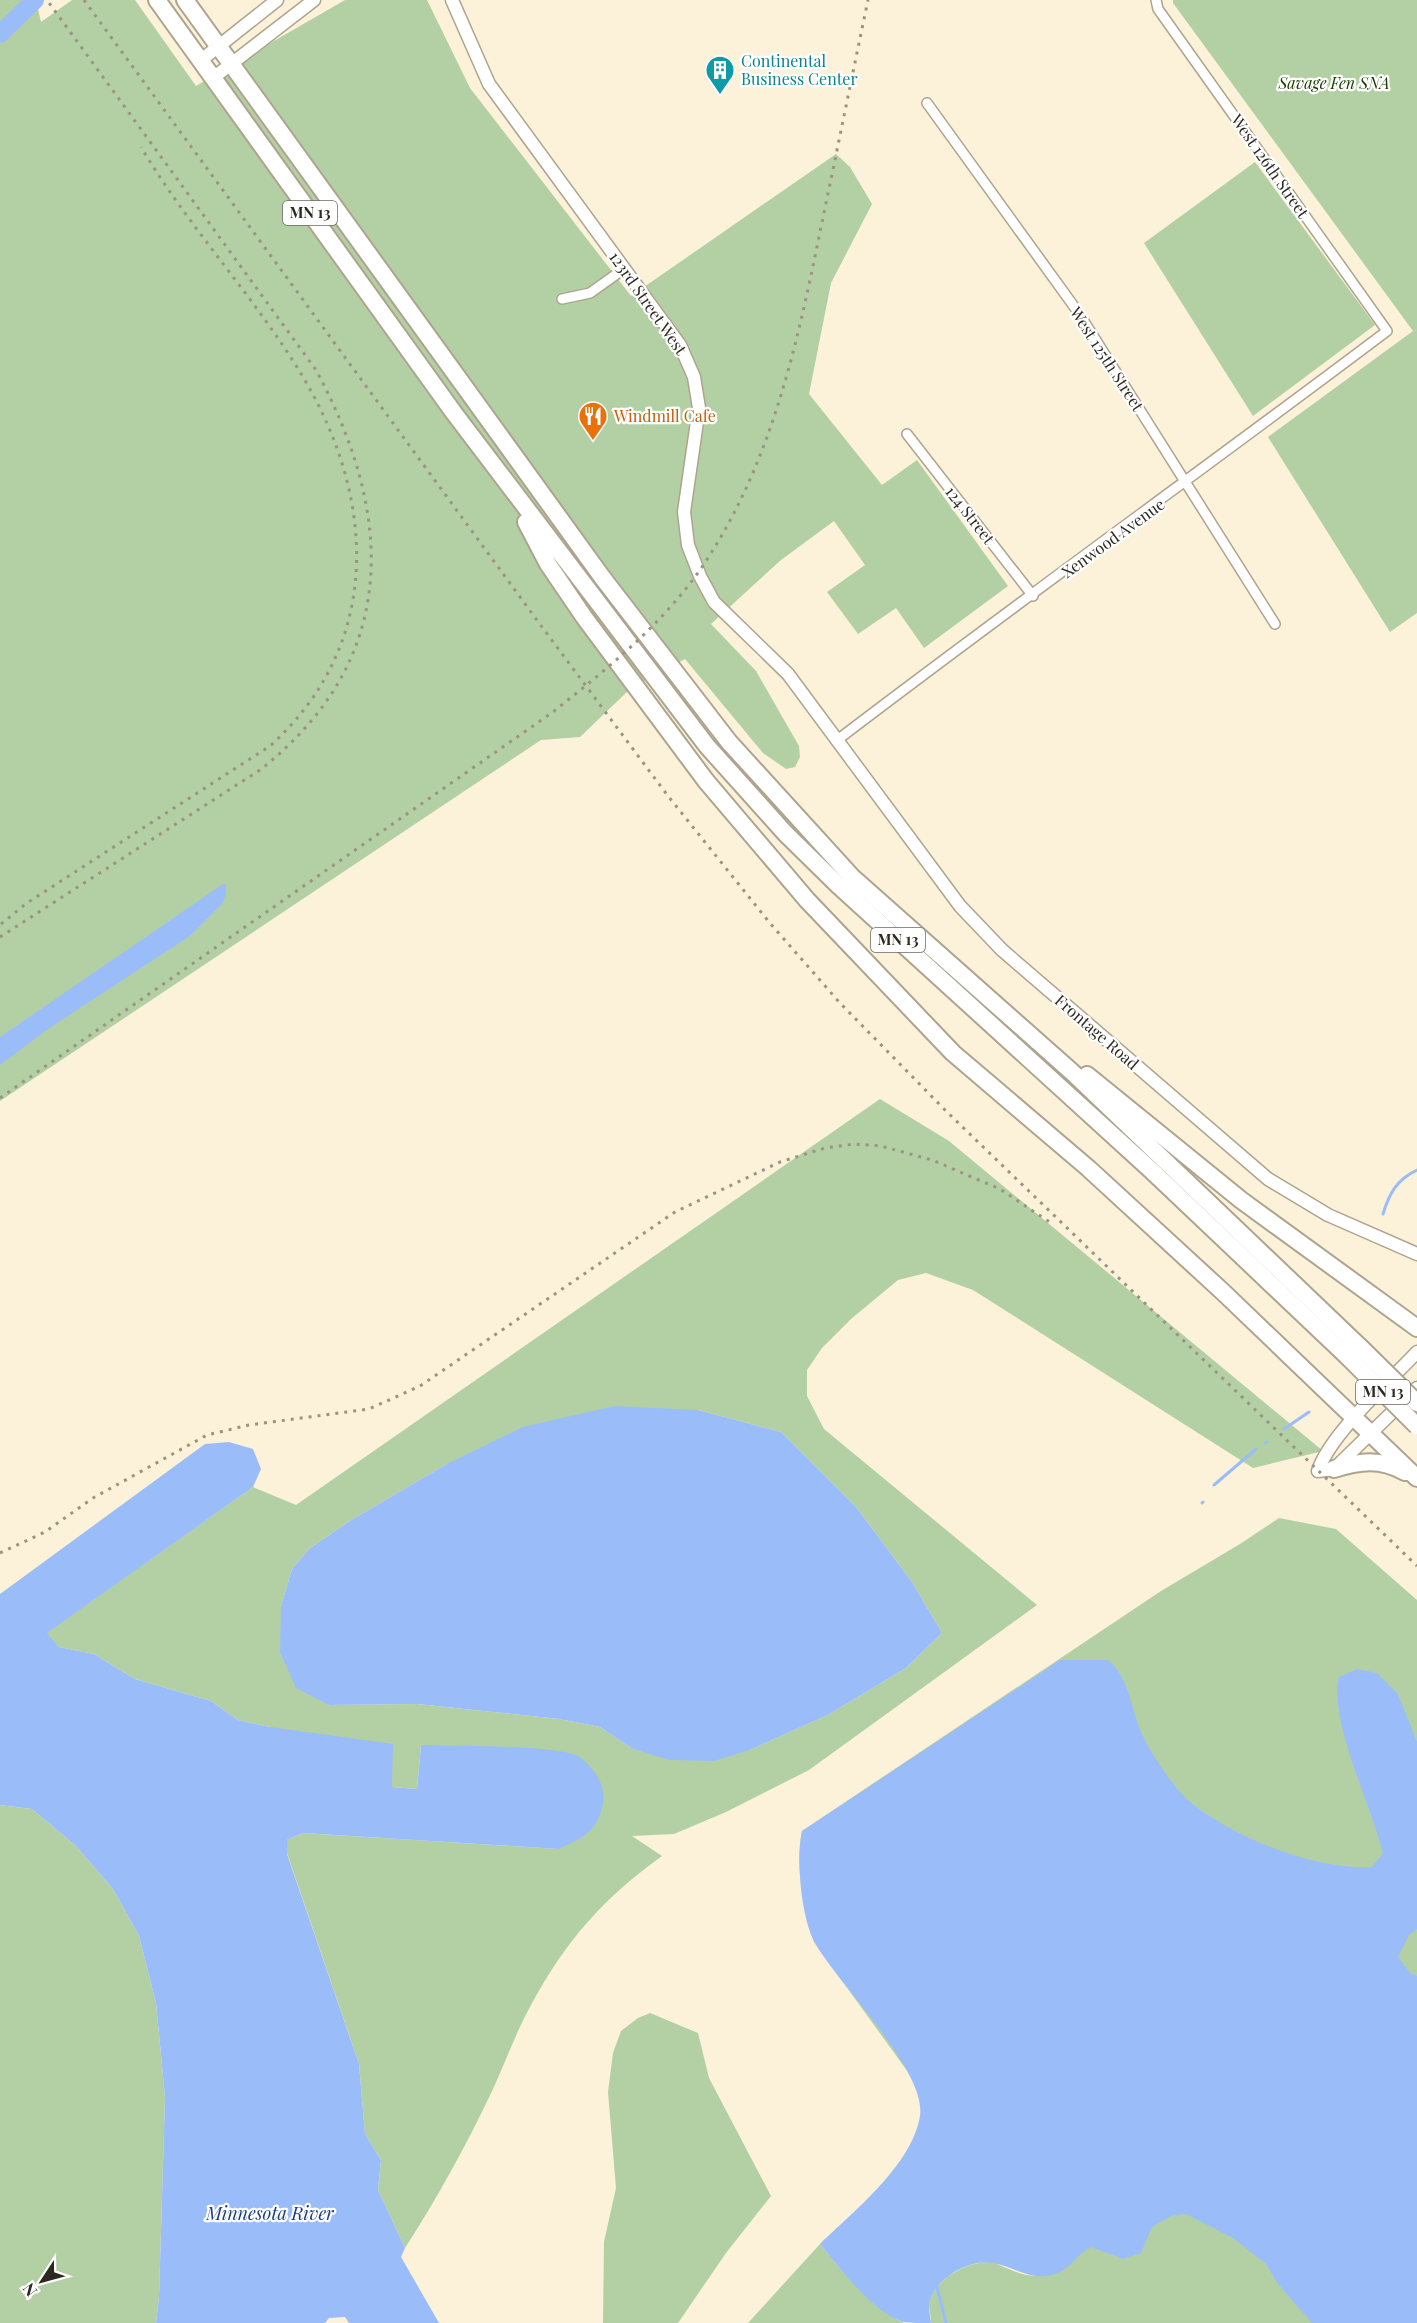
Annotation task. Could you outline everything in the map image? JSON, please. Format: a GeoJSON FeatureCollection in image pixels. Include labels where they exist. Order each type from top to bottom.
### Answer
{"type":"FeatureCollection","features":[{"type":"Feature","properties":{"kind":"highway","name":"MN 13"},"geometry":{"type":"LineString","coordinates":[[157,0],[500,474],[707,746],[785,833],[1151,1170],[1354,1352],[1417,1403]]}},
{"type":"Feature","properties":{"kind":"highway","name":"MN 13"},"geometry":{"type":"LineString","coordinates":[[185,0],[602,577],[729,742],[852,877],[1072,1072],[1354,1352],[1417,1426]]}},
{"type":"Feature","properties":{"kind":"highway"},"geometry":{"type":"LineString","coordinates":[[500,474],[548,564],[578,608],[706,781],[807,900],[953,1053],[1088,1168],[1355,1417],[1417,1479]]}},
{"type":"Feature","properties":{"kind":"highway"},"geometry":{"type":"LineString","coordinates":[[1028,1033],[1110,1091],[1241,1200],[1417,1328]]}},
{"type":"Feature","properties":{"kind":"highway"},"geometry":{"type":"LineString","coordinates":[[1334,1469],[1355,1462],[1388,1463],[1417,1479]]}},
{"type":"Feature","properties":{"kind":"street"},"geometry":{"type":"LineString","coordinates":[[200,61],[277,0]]}},
{"type":"Feature","properties":{"kind":"street"},"geometry":{"type":"LineString","coordinates":[[213,78],[314,0]]}},
{"type":"Feature","properties":{"kind":"street","name":"123rd Street West"},"geometry":{"type":"LineString","coordinates":[[452,0],[489,84],[680,345],[694,377],[699,408],[684,512],[688,545],[700,576],[714,602],[788,674],[836,741]]}},
{"type":"Feature","properties":{"kind":"street","name":"West 126th Street"},"geometry":{"type":"LineString","coordinates":[[1156,0],[1158,9],[1387,331]]}},
{"type":"Feature","properties":{"kind":"street","name":"West 125th Street"},"geometry":{"type":"LineString","coordinates":[[927,103],[1078,312],[1275,624]]}},
{"type":"Feature","properties":{"kind":"street"},"geometry":{"type":"LineString","coordinates":[[562,299],[590,293],[625,268]]}},
{"type":"Feature","properties":{"kind":"street","name":"Xenwood Avenue"},"geometry":{"type":"LineString","coordinates":[[836,741],[980,632],[1033,596],[1186,483],[1387,331]]}},
{"type":"Feature","properties":{"kind":"street","name":"124 Street"},"geometry":{"type":"LineString","coordinates":[[907,434],[1033,596]]}},
{"type":"Feature","properties":{"kind":"street","name":"Frontage Road"},"geometry":{"type":"LineString","coordinates":[[836,741],[960,906],[1002,950],[1268,1179],[1328,1215],[1417,1254]]}},
{"type":"Feature","properties":{"kind":"street"},"geometry":{"type":"LineString","coordinates":[[1417,1352],[1355,1417],[1322,1460],[1318,1471],[1334,1469],[1417,1388]]}},
{"type":"Feature","properties":{"kind":"green space"},"geometry":{"type":"Polygon","coordinates":[[[0,0],[28,0],[38,9],[41,22],[72,0],[135,0],[196,86],[345,0],[427,0],[470,88],[631,296],[836,154],[850,167],[872,204],[831,283],[809,394],[882,485],[917,460],[1008,586],[924,648],[896,608],[858,634],[827,592],[865,565],[834,521],[781,560],[711,624],[756,671],[799,746],[800,757],[795,767],[786,769],[763,753],[685,659],[630,689],[580,737],[541,740],[0,1101],[0,0]]]}},
{"type":"Feature","properties":{"kind":"green space","name":"Savage Fen SNA"},"geometry":{"type":"Polygon","coordinates":[[[1173,0],[1417,0],[1417,613],[1390,632],[1268,437],[1413,331],[1173,0]]]}},
{"type":"Feature","properties":{"kind":"green space"},"geometry":{"type":"Polygon","coordinates":[[[1255,162],[1375,325],[1253,416],[1144,243],[1255,162]]]}},
{"type":"Feature","properties":{"kind":"green space"},"geometry":{"type":"Polygon","coordinates":[[[880,1099],[949,1141],[1323,1451],[1253,1468],[973,1290],[926,1273],[898,1280],[851,1319],[822,1348],[807,1370],[807,1396],[824,1429],[1037,1605],[809,1770],[726,1812],[674,1834],[632,1836],[662,1856],[621,1888],[587,1923],[544,1982],[462,2150],[405,2248],[378,2190],[381,2160],[365,2134],[359,2064],[287,1853],[287,1840],[303,1833],[558,1849],[421,1745],[417,1789],[392,1787],[270,1727],[238,1720],[211,1701],[135,1679],[94,1654],[59,1647],[46,1633],[253,1487],[296,1505],[880,1099]],[[698,1410],[445,1465],[348,1522],[309,1549],[292,1569],[281,1606],[328,1705],[417,1704],[559,1719],[600,1727],[631,1748],[750,1750],[828,1715],[906,1668],[942,1633],[912,1582],[857,1508],[781,1432],[698,1410]]]}},
{"type":"Feature","properties":{"kind":"green space"},"geometry":{"type":"Polygon","coordinates":[[[1279,1518],[1336,1529],[1417,1600],[1417,2323],[931,2323],[929,2304],[932,2295],[944,2279],[962,2268],[982,2262],[991,2262],[1026,2275],[1054,2274],[814,1942],[800,1873],[802,1831],[1161,1591],[1279,1518]]]}},
{"type":"Feature","properties":{"kind":"green space"},"geometry":{"type":"Polygon","coordinates":[[[0,1805],[32,1809],[76,1846],[113,1889],[139,1936],[156,2003],[165,2097],[159,2297],[156,2323],[0,2323],[0,1805]]]}},
{"type":"Feature","properties":{"kind":"green space"},"geometry":{"type":"Polygon","coordinates":[[[650,2013],[698,2033],[709,2078],[771,2196],[726,2253],[678,2323],[603,2323],[604,2242],[616,2188],[608,2092],[613,2053],[621,2031],[638,2018],[650,2013]]]}},
{"type":"Feature","properties":{"kind":"green space"},"geometry":{"type":"Polygon","coordinates":[[[820,2244],[868,2298],[879,2308],[904,2323],[748,2323],[820,2244]]]}},
{"type":"Feature","properties":{"kind":"water"},"geometry":{"type":"Polygon","coordinates":[[[226,884],[226,894],[222,904],[190,936],[48,1029],[0,1065],[0,1037],[226,884]]]}},
{"type":"Feature","properties":{"kind":"water"},"geometry":{"type":"Polygon","coordinates":[[[614,1406],[698,1410],[781,1432],[857,1508],[912,1582],[942,1633],[906,1668],[828,1715],[750,1750],[714,1761],[669,1760],[631,1748],[600,1727],[559,1719],[417,1704],[329,1705],[296,1688],[280,1652],[281,1606],[292,1569],[309,1549],[348,1522],[445,1465],[523,1427],[614,1406]]]}},
{"type":"Feature","properties":{"kind":"water","name":"Minnesota River"},"geometry":{"type":"Polygon","coordinates":[[[229,1442],[253,1449],[261,1469],[253,1487],[47,1633],[59,1647],[94,1654],[135,1679],[211,1701],[238,1720],[270,1727],[393,1744],[392,1787],[417,1789],[421,1745],[528,1748],[567,1752],[578,1756],[588,1765],[601,1783],[603,1790],[601,1813],[593,1827],[582,1837],[558,1849],[303,1833],[287,1840],[287,1854],[359,2064],[365,2134],[381,2160],[378,2190],[405,2248],[401,2257],[439,2323],[349,2323],[345,2317],[329,2318],[325,2323],[156,2323],[159,2297],[165,2097],[156,2003],[139,1936],[113,1889],[76,1846],[32,1809],[0,1805],[0,1594],[205,1444],[229,1442]]]}},
{"type":"Feature","properties":{"kind":"water"},"geometry":{"type":"Polygon","coordinates":[[[1060,1660],[1108,1660],[1116,1668],[1130,1697],[1139,1728],[1158,1762],[1183,1796],[1207,1814],[1228,1827],[1275,1849],[1300,1857],[1349,1867],[1371,1867],[1383,1854],[1345,1740],[1337,1695],[1339,1677],[1357,1669],[1377,1673],[1398,1694],[1417,1742],[1417,1929],[1409,1935],[1398,1957],[1410,1973],[1417,1976],[1417,2323],[1312,2323],[1278,2284],[1266,2264],[1233,2238],[1186,2214],[1171,2216],[1152,2227],[1141,2253],[1123,2259],[1091,2247],[1061,2272],[1046,2276],[1031,2275],[984,2262],[963,2268],[937,2287],[929,2305],[931,2323],[903,2322],[891,2317],[857,2288],[820,2244],[880,2186],[894,2169],[915,2134],[920,2116],[918,2097],[910,2076],[896,2052],[826,1960],[810,1932],[801,1888],[802,1831],[1060,1660]]]}},
{"type":"Feature","properties":{"kind":"waterway"},"geometry":{"type":"LineString","coordinates":[[0,34],[35,0]]}},
{"type":"Feature","properties":{"kind":"waterway"},"geometry":{"type":"LineString","coordinates":[[1383,1214],[1395,1188],[1404,1178],[1417,1170]]}},
{"type":"Feature","properties":{"kind":"waterway"},"geometry":{"type":"LineString","coordinates":[[1284,1429],[1309,1412]]}},
{"type":"Feature","properties":{"kind":"waterway"},"geometry":{"type":"LineString","coordinates":[[1214,1485],[1256,1449]]}},
{"type":"Feature","properties":{"kind":"waterway"},"geometry":{"type":"LineString","coordinates":[[936,2283],[946,2323]]}},
{"type":"Feature","properties":{"kind":"railway"},"geometry":{"type":"LineString","coordinates":[[0,937],[260,770],[306,727],[339,682],[360,634],[370,584],[370,532],[360,479],[342,425],[316,370],[47,0]]}},
{"type":"Feature","properties":{"kind":"railway"},"geometry":{"type":"LineString","coordinates":[[84,0],[539,623],[668,796],[769,922],[840,1003],[947,1112],[1417,1566]]}},
{"type":"Feature","properties":{"kind":"railway"},"geometry":{"type":"LineString","coordinates":[[0,1098],[553,712],[633,645],[686,588],[726,528],[746,488],[764,446],[778,403],[812,272],[868,0]]}},
{"type":"Feature","properties":{"kind":"railway"},"geometry":{"type":"LineString","coordinates":[[1,924],[27,903],[270,746],[307,706],[333,663],[349,618],[356,570],[355,522],[345,473],[327,424],[303,377],[284,347],[180,206],[141,147]]}},
{"type":"Feature","properties":{"kind":"railway"},"geometry":{"type":"LineString","coordinates":[[0,1553],[45,1532],[93,1498],[207,1435],[249,1425],[369,1409],[420,1386],[675,1212],[780,1162],[825,1148],[854,1144],[881,1146],[932,1160],[1000,1189],[1054,1225]]}},
{"type":"Feature","properties":{"kind":"place","name":"Continental Business Center"},"geometry":{"type":"Point","coordinates":[720,96]}},
{"type":"Feature","properties":{"kind":"place","name":"Windmill Cafe"},"geometry":{"type":"Point","coordinates":[593,442]}}]}
